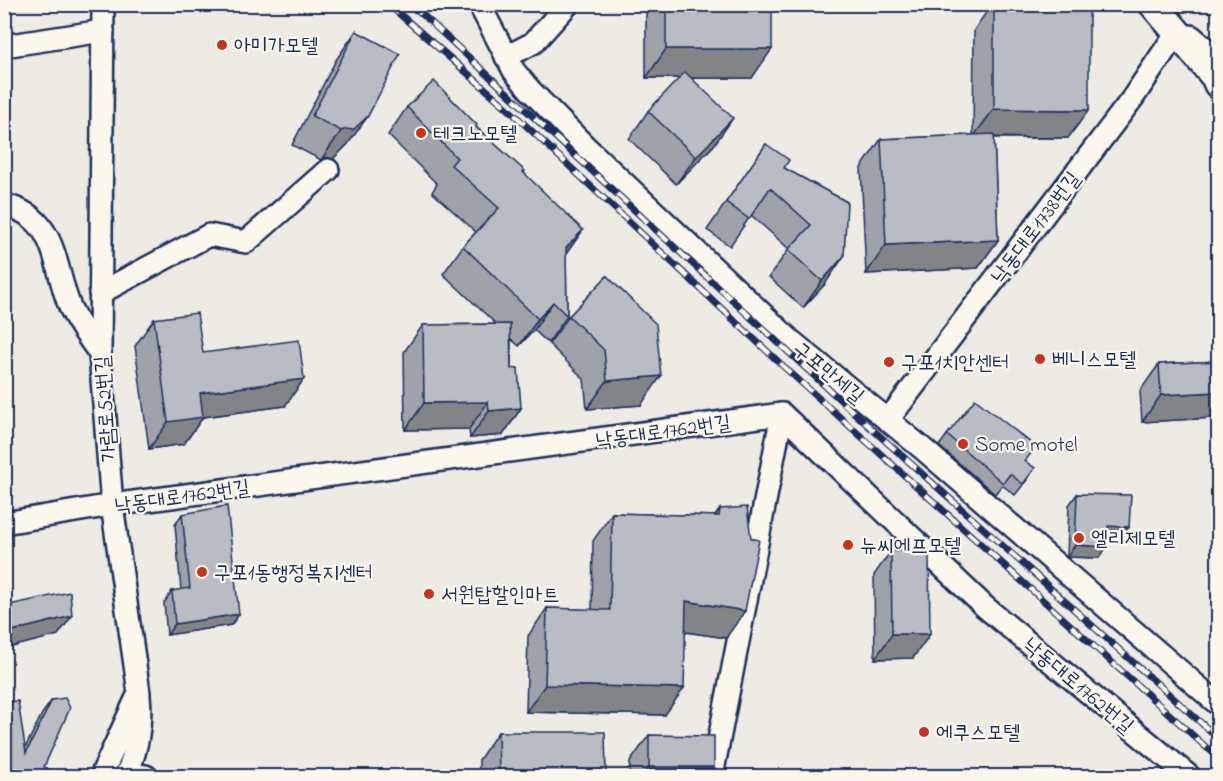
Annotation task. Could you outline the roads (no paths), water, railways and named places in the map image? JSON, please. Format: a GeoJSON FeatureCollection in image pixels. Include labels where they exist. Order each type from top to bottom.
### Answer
{"type":"FeatureCollection","features":[{"type":"Feature","properties":{"kind":"main road"},"geometry":{"type":"LineString","coordinates":[[1153,5],[1215,77],[1218,84]]}},
{"type":"Feature","properties":{"kind":"street","name":"가람로52번길"},"geometry":{"type":"LineString","coordinates":[[103,4],[100,354],[112,505],[141,714],[133,775]]}},
{"type":"Feature","properties":{"kind":"street","name":"구포만세길"},"geometry":{"type":"LineString","coordinates":[[479,4],[506,57],[530,90],[588,149],[790,340],[888,420],[1218,705]]}},
{"type":"Feature","properties":{"kind":"street"},"geometry":{"type":"LineString","coordinates":[[506,57],[533,43],[568,4]]}},
{"type":"Feature","properties":{"kind":"street"},"geometry":{"type":"LineString","coordinates":[[1153,5],[1218,58]]}},
{"type":"Feature","properties":{"kind":"street"},"geometry":{"type":"LineString","coordinates":[[4,46],[103,31]]}},
{"type":"Feature","properties":{"kind":"street","name":"낙동대로1738번길"},"geometry":{"type":"LineString","coordinates":[[888,420],[1132,99],[1177,32]]}},
{"type":"Feature","properties":{"kind":"street"},"geometry":{"type":"LineString","coordinates":[[100,293],[209,235],[246,242],[328,170]]}},
{"type":"Feature","properties":{"kind":"street"},"geometry":{"type":"LineString","coordinates":[[4,206],[19,209],[34,219],[46,233],[55,255],[70,308],[100,354]]}},
{"type":"Feature","properties":{"kind":"street"},"geometry":{"type":"LineString","coordinates":[[712,777],[782,414]]}},
{"type":"Feature","properties":{"kind":"street","name":"낙동대로1762번길"},"geometry":{"type":"LineString","coordinates":[[4,523],[112,505],[782,414],[985,607],[1189,777]]}},
{"type":"Feature","properties":{"kind":"street"},"geometry":{"type":"LineString","coordinates":[[101,777],[139,693]]}},
{"type":"Feature","properties":{"kind":"railway"},"geometry":{"type":"LineString","coordinates":[[388,4],[504,105],[783,366],[1218,756]]}},
{"type":"Feature","properties":{"kind":"railway"},"geometry":{"type":"LineString","coordinates":[[411,4],[862,420],[1218,738]]}},
{"type":"Feature","properties":{"kind":"place","name":"아미가모텔"},"geometry":{"type":"Point","coordinates":[222,45]}},
{"type":"Feature","properties":{"kind":"place","name":"테크노모텔"},"geometry":{"type":"Point","coordinates":[421,133]}},
{"type":"Feature","properties":{"kind":"place","name":"베니스모텔"},"geometry":{"type":"Point","coordinates":[1040,359]}},
{"type":"Feature","properties":{"kind":"place","name":"구포1치안센터"},"geometry":{"type":"Point","coordinates":[889,362]}},
{"type":"Feature","properties":{"kind":"place","name":"Some motel"},"geometry":{"type":"Point","coordinates":[963,444]}},
{"type":"Feature","properties":{"kind":"place","name":"엘리제모텔"},"geometry":{"type":"Point","coordinates":[1079,538]}},
{"type":"Feature","properties":{"kind":"place","name":"뉴씨에프모텔"},"geometry":{"type":"Point","coordinates":[848,545]}},
{"type":"Feature","properties":{"kind":"place","name":"구포1동행정복지센터"},"geometry":{"type":"Point","coordinates":[202,572]}},
{"type":"Feature","properties":{"kind":"place","name":"서원탑할인마트"},"geometry":{"type":"Point","coordinates":[429,594]}},
{"type":"Feature","properties":{"kind":"place","name":"에쿠스모텔"},"geometry":{"type":"Point","coordinates":[924,732]}}]}
